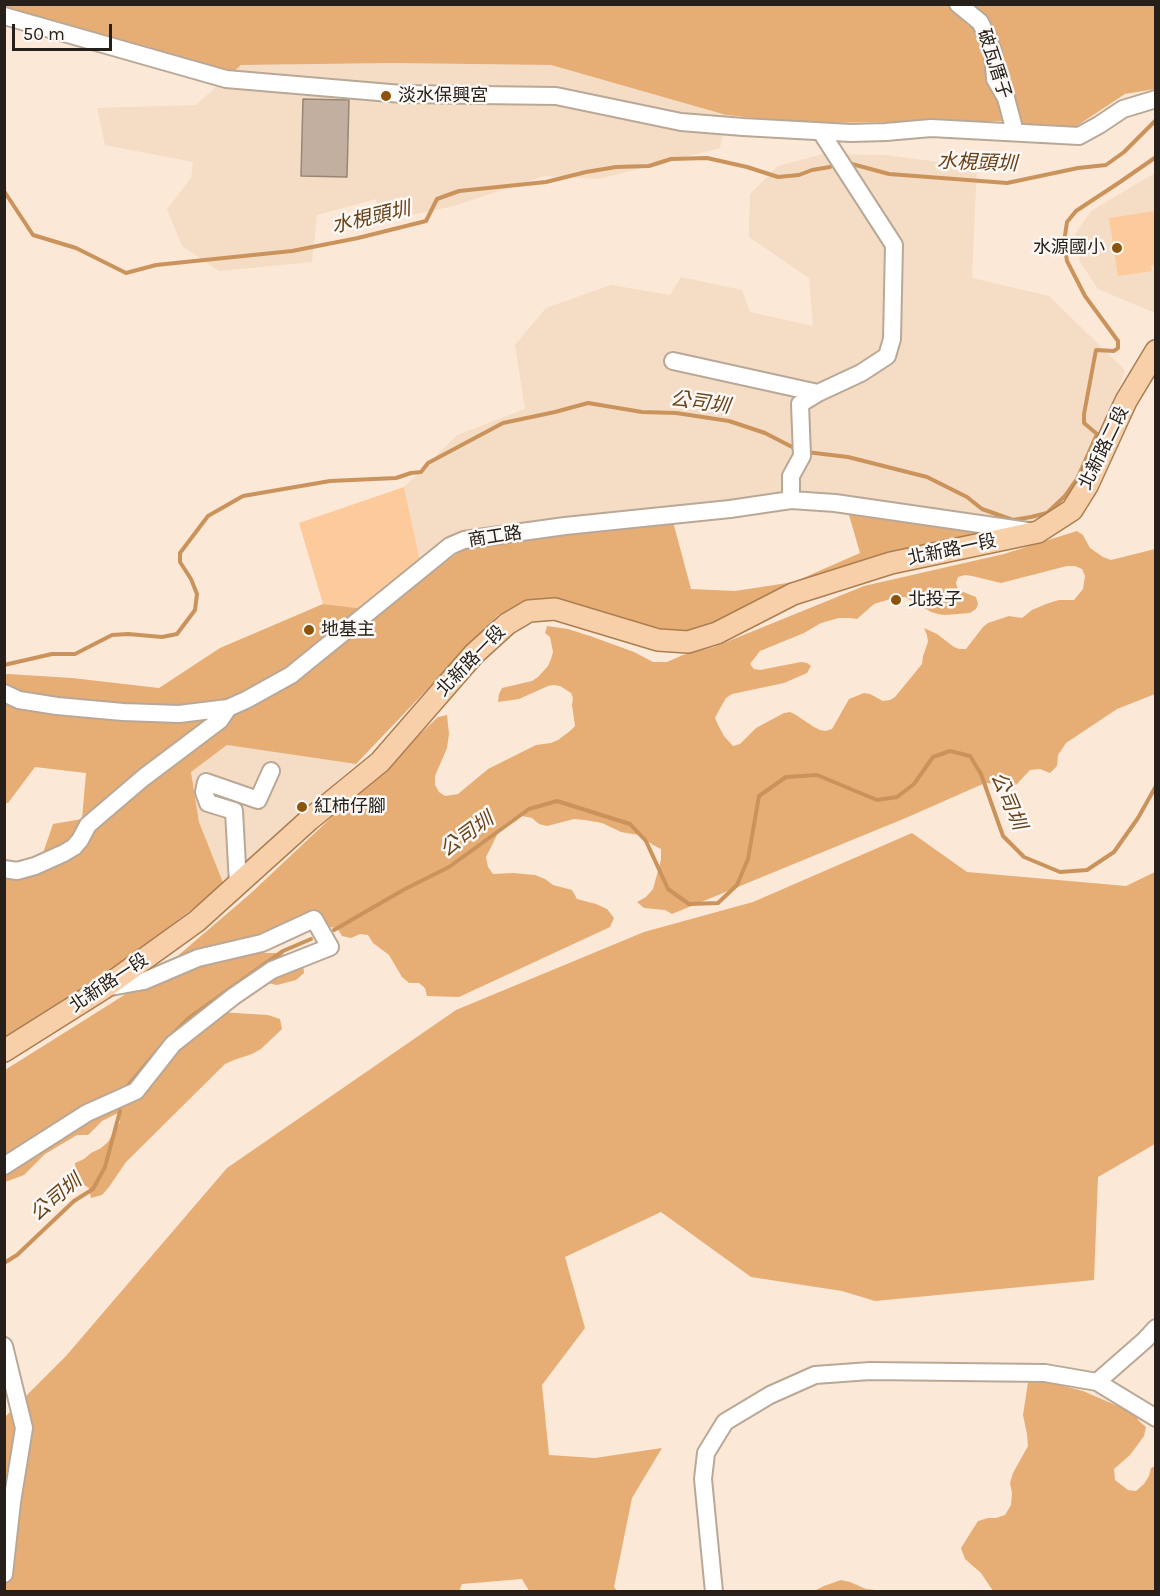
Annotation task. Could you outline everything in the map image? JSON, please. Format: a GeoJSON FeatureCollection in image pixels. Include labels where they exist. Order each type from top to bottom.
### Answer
{"type":"FeatureCollection","features":[{"type":"Feature","properties":{"kind":"main road","name":"北新路二段"},"geometry":{"type":"LineString","coordinates":[[1038,532],[1072,510],[1087,486],[1126,401],[1155,351]]}},
{"type":"Feature","properties":{"kind":"main road","name":"北新路一段"},"geometry":{"type":"LineString","coordinates":[[4,1051],[104,988],[196,921],[309,820],[380,762],[474,654],[507,624],[529,611],[555,609],[658,640],[688,642],[717,633],[793,594],[891,563],[1038,532]]}},
{"type":"Feature","properties":{"kind":"street","name":"破瓦厝子"},"geometry":{"type":"LineString","coordinates":[[958,4],[980,22],[987,36],[993,52],[995,78],[1006,98],[1016,132]]}},
{"type":"Feature","properties":{"kind":"street"},"geometry":{"type":"LineString","coordinates":[[4,16],[226,79],[402,94],[556,96],[681,122],[821,132],[886,132],[931,128],[1079,136],[1123,108],[1155,99]]}},
{"type":"Feature","properties":{"kind":"street"},"geometry":{"type":"LineString","coordinates":[[791,500],[791,476],[802,449],[800,404],[861,373],[887,356],[892,339],[894,245],[821,132]]}},
{"type":"Feature","properties":{"kind":"street"},"geometry":{"type":"LineString","coordinates":[[674,361],[818,393]]}},
{"type":"Feature","properties":{"kind":"street","name":"商工路"},"geometry":{"type":"LineString","coordinates":[[4,693],[19,700],[123,712],[179,714],[228,708],[291,675],[450,546],[464,540],[791,500],[835,502],[1038,532]]}},
{"type":"Feature","properties":{"kind":"street"},"geometry":{"type":"LineString","coordinates":[[4,869],[17,871],[35,866],[74,847],[87,825],[143,778],[220,720],[228,708]]}},
{"type":"Feature","properties":{"kind":"street"},"geometry":{"type":"LineString","coordinates":[[238,884],[234,811],[208,803],[204,792],[206,782],[258,800],[271,771]]}},
{"type":"Feature","properties":{"kind":"street"},"geometry":{"type":"LineString","coordinates":[[4,1166],[87,1113],[136,1091],[173,1044],[234,996],[272,970],[330,947],[314,920],[262,943],[198,958],[144,981],[104,988]]}},
{"type":"Feature","properties":{"kind":"street"},"geometry":{"type":"LineString","coordinates":[[1097,1382],[1145,1340],[1155,1328]]}},
{"type":"Feature","properties":{"kind":"street"},"geometry":{"type":"LineString","coordinates":[[4,1346],[24,1428],[12,1502],[4,1574]]}},
{"type":"Feature","properties":{"kind":"street"},"geometry":{"type":"LineString","coordinates":[[714,1592],[703,1479],[706,1453],[725,1422],[770,1395],[815,1375],[870,1371],[1045,1373],[1097,1382],[1155,1418]]}},
{"type":"Feature","properties":{"kind":"shaded area"},"geometry":{"type":"Polygon","coordinates":[[[5,4],[1155,5],[1155,89],[1125,94],[1069,131],[1007,121],[801,123],[726,115],[551,65],[392,63],[241,65],[228,77],[5,8],[5,4]]]}},
{"type":"Feature","properties":{"kind":"shaded area"},"geometry":{"type":"Polygon","coordinates":[[[392,63],[551,65],[726,115],[720,148],[599,179],[544,176],[454,206],[378,222],[376,199],[317,215],[312,262],[219,271],[182,246],[167,209],[191,178],[193,162],[105,145],[97,108],[196,105],[241,65],[392,63]]]}},
{"type":"Feature","properties":{"kind":"shaded area"},"geometry":{"type":"Polygon","coordinates":[[[823,154],[885,155],[977,167],[972,278],[1049,296],[1125,370],[1079,507],[1035,529],[847,508],[777,507],[672,518],[423,575],[404,487],[457,435],[525,409],[515,345],[546,308],[611,285],[670,295],[681,277],[742,290],[750,312],[813,326],[809,278],[749,237],[750,194],[778,166],[823,154]]]}},
{"type":"Feature","properties":{"kind":"shaded area","name":"水源國小"},"geometry":{"type":"Polygon","coordinates":[[[1155,173],[1155,313],[1098,289],[1080,262],[1075,234],[1091,211],[1155,173]]]}},
{"type":"Feature","properties":{"kind":"shaded area"},"geometry":{"type":"Polygon","coordinates":[[[1155,211],[1155,265],[1151,266],[1152,271],[1118,276],[1109,218],[1155,211]]]}},
{"type":"Feature","properties":{"kind":"shaded area"},"geometry":{"type":"Polygon","coordinates":[[[404,487],[423,575],[374,610],[323,604],[299,523],[404,487]]]}},
{"type":"Feature","properties":{"kind":"shaded area"},"geometry":{"type":"Polygon","coordinates":[[[847,508],[1035,529],[679,639],[553,602],[498,615],[356,764],[227,745],[191,772],[199,822],[224,885],[5,1051],[5,879],[41,859],[53,824],[82,819],[86,773],[35,767],[8,803],[5,803],[5,675],[72,678],[159,688],[220,648],[323,604],[374,610],[470,545],[672,518],[691,589],[735,591],[794,582],[860,553],[847,508]]]}},
{"type":"Feature","properties":{"kind":"shaded area"},"geometry":{"type":"Polygon","coordinates":[[[1077,531],[1083,535],[1090,548],[1111,560],[1155,549],[1155,694],[1117,709],[1066,743],[1058,755],[1057,766],[1050,773],[1040,769],[1030,770],[1016,785],[985,783],[672,914],[665,910],[644,908],[637,902],[653,889],[661,860],[661,849],[639,835],[621,832],[602,823],[585,820],[574,819],[547,826],[539,824],[532,818],[522,816],[512,819],[498,833],[486,857],[488,867],[493,874],[535,875],[553,885],[572,890],[577,899],[607,909],[614,918],[610,927],[459,997],[427,996],[425,988],[419,983],[409,983],[402,977],[389,955],[373,943],[368,935],[360,934],[351,938],[342,936],[337,928],[328,927],[295,930],[248,953],[276,953],[293,956],[303,963],[304,973],[296,980],[277,985],[258,981],[219,1012],[268,1015],[280,1019],[282,1029],[261,1049],[225,1064],[126,1162],[102,1195],[91,1198],[89,1188],[81,1183],[76,1174],[75,1163],[108,1142],[120,1122],[118,1113],[102,1121],[88,1135],[77,1135],[45,1154],[24,1175],[5,1182],[5,1070],[153,977],[250,894],[438,717],[447,715],[449,734],[447,748],[435,776],[435,785],[445,796],[458,794],[488,769],[536,745],[558,740],[575,726],[573,698],[571,693],[560,686],[548,686],[519,699],[498,702],[502,688],[532,681],[548,666],[553,652],[550,637],[545,633],[547,626],[568,629],[590,636],[634,652],[653,662],[667,662],[683,655],[714,647],[864,586],[1004,554],[1077,531]],[[1075,566],[1001,583],[965,575],[958,577],[956,583],[958,590],[976,597],[978,604],[976,609],[970,613],[938,614],[905,597],[897,597],[874,604],[857,619],[839,618],[821,623],[804,633],[760,651],[750,664],[754,669],[760,670],[801,662],[811,666],[807,673],[784,683],[732,694],[726,698],[715,718],[718,725],[733,746],[740,744],[756,728],[784,713],[790,712],[820,730],[832,729],[849,699],[864,693],[883,701],[895,697],[922,664],[928,642],[924,628],[937,634],[954,647],[966,649],[988,623],[1009,616],[1022,618],[1032,610],[1046,604],[1059,600],[1074,600],[1083,589],[1085,576],[1082,569],[1075,566]]]}},
{"type":"Feature","properties":{"kind":"shaded area"},"geometry":{"type":"Polygon","coordinates":[[[227,745],[356,764],[224,885],[199,822],[191,772],[227,745]]]}},
{"type":"Feature","properties":{"kind":"shaded area"},"geometry":{"type":"Polygon","coordinates":[[[912,833],[967,872],[1126,886],[1155,872],[1155,1144],[1098,1177],[1094,1280],[875,1301],[842,1291],[751,1277],[661,1212],[565,1257],[585,1328],[542,1385],[549,1455],[595,1458],[662,1448],[632,1498],[614,1587],[617,1591],[529,1591],[522,1579],[462,1584],[459,1592],[5,1591],[4,1418],[66,1356],[227,1168],[456,1010],[644,932],[753,902],[912,833]]]}},
{"type":"Feature","properties":{"kind":"shaded area"},"geometry":{"type":"Polygon","coordinates":[[[1029,1376],[1047,1376],[1064,1386],[1083,1391],[1134,1413],[1146,1427],[1144,1436],[1130,1455],[1114,1469],[1115,1480],[1128,1490],[1136,1491],[1144,1484],[1151,1468],[1155,1466],[1155,1591],[993,1591],[981,1573],[965,1559],[961,1548],[978,1521],[1005,1515],[1011,1505],[1010,1483],[1028,1446],[1023,1415],[1029,1376]]]}},
{"type":"Feature","properties":{"kind":"shaded area"},"geometry":{"type":"Polygon","coordinates":[[[841,1580],[875,1590],[875,1591],[814,1591],[841,1580]]]}},
{"type":"Feature","properties":{"kind":"building"},"geometry":{"type":"Polygon","coordinates":[[[303,99],[349,100],[347,177],[301,176],[303,99]]]}},
{"type":"Feature","properties":{"kind":"waterway","name":"水梘頭圳"},"geometry":{"type":"LineString","coordinates":[[852,164],[889,174],[1007,183],[1078,168],[1106,165],[1124,152],[1156,120]]}},
{"type":"Feature","properties":{"kind":"waterway","name":"公司圳"},"geometry":{"type":"LineString","coordinates":[[806,452],[848,457],[927,477],[967,497],[982,509],[1013,520],[1047,513],[1065,496],[1077,479],[1097,434],[1084,423],[1096,350],[1114,351],[1118,348],[1118,341],[1085,296],[1067,261],[1064,242],[1067,222],[1076,211],[1156,157]]}},
{"type":"Feature","properties":{"kind":"waterway","name":"水梘頭圳"},"geometry":{"type":"LineString","coordinates":[[4,191],[33,235],[76,248],[126,273],[156,265],[292,251],[358,238],[426,221],[437,199],[459,191],[546,182],[616,167],[649,166],[671,159],[707,158],[778,177],[799,175],[830,167]]}},
{"type":"Feature","properties":{"kind":"waterway","name":"公司圳"},"geometry":{"type":"LineString","coordinates":[[4,665],[52,654],[75,654],[112,635],[162,637],[177,634],[195,610],[197,594],[180,562],[180,553],[208,516],[243,496],[330,481],[396,478],[421,472],[428,463],[503,423],[588,403],[642,412],[676,413],[729,421],[765,433],[796,449]]}},
{"type":"Feature","properties":{"kind":"waterway","name":"公司圳"},"geometry":{"type":"LineString","coordinates":[[334,930],[405,889],[449,867],[529,809],[557,801],[630,824],[646,841],[668,889],[689,904],[718,903],[737,885],[748,859],[759,796],[786,777],[817,775],[877,800],[897,797],[914,784],[933,757],[950,751],[970,756],[981,774],[1003,836],[1024,857],[1060,872],[1087,870],[1114,852],[1138,818],[1156,786]]}},
{"type":"Feature","properties":{"kind":"waterway","name":"公司圳"},"geometry":{"type":"LineString","coordinates":[[172,1035],[189,1018],[283,951],[311,939]]}},
{"type":"Feature","properties":{"kind":"waterway","name":"公司圳"},"geometry":{"type":"LineString","coordinates":[[125,1089],[163,1044]]}},
{"type":"Feature","properties":{"kind":"waterway","name":"公司圳"},"geometry":{"type":"LineString","coordinates":[[4,1263],[17,1255],[74,1201],[93,1189],[105,1167],[120,1111]]}},
{"type":"Feature","properties":{"kind":"place","name":"淡水保興宮"},"geometry":{"type":"Point","coordinates":[386,96]}},
{"type":"Feature","properties":{"kind":"place","name":"水源國小"},"geometry":{"type":"Point","coordinates":[1117,248]}},
{"type":"Feature","properties":{"kind":"place","name":"北投子"},"geometry":{"type":"Point","coordinates":[896,600]}},
{"type":"Feature","properties":{"kind":"place","name":"地基主"},"geometry":{"type":"Point","coordinates":[309,630]}},
{"type":"Feature","properties":{"kind":"place","name":"紅柿仔腳"},"geometry":{"type":"Point","coordinates":[302,807]}}]}
